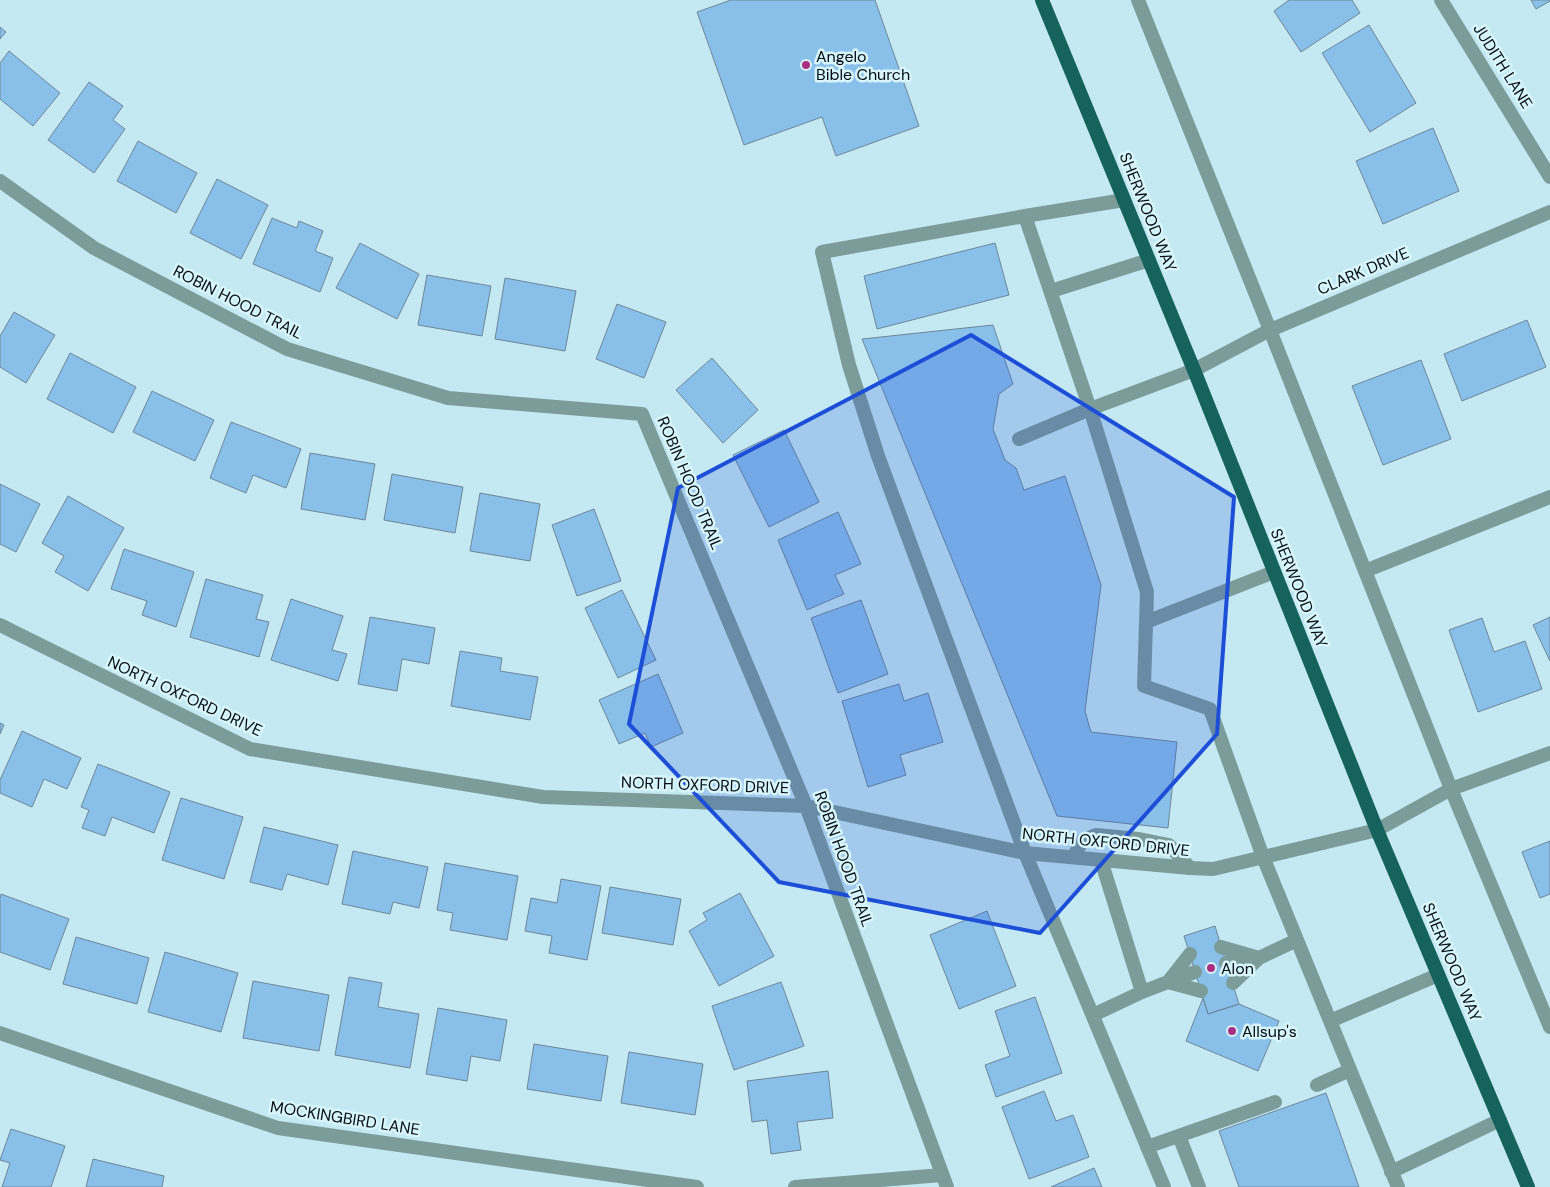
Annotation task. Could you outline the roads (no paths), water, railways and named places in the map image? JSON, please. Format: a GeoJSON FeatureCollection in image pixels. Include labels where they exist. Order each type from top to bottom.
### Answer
{"type":"FeatureCollection","features":[{"type":"Feature","properties":{"kind":"main road","name":"SHERWOOD WAY"},"geometry":{"type":"LineString","coordinates":[[1042,0],[1194,370],[1377,830],[1528,1187]]}},
{"type":"Feature","properties":{"kind":"street"},"geometry":{"type":"LineString","coordinates":[[1138,0],[1451,789],[1548,1019]]}},
{"type":"Feature","properties":{"kind":"street","name":"JUDITH LANE"},"geometry":{"type":"LineString","coordinates":[[1441,0],[1550,177]]}},
{"type":"Feature","properties":{"kind":"street","name":"ROBIN HOOD TRAIL"},"geometry":{"type":"LineString","coordinates":[[0,181],[94,248],[287,349],[448,398],[642,414],[806,806],[944,1181]]}},
{"type":"Feature","properties":{"kind":"street"},"geometry":{"type":"LineString","coordinates":[[1124,200],[822,252],[849,365],[878,456],[1025,853],[1164,1187]]}},
{"type":"Feature","properties":{"kind":"street","name":"CLARK DRIVE"},"geometry":{"type":"LineString","coordinates":[[1018,439],[1090,408],[1194,370],[1270,330],[1550,212]]}},
{"type":"Feature","properties":{"kind":"street"},"geometry":{"type":"LineString","coordinates":[[1026,216],[1090,408],[1147,592],[1144,686],[1210,709],[1263,857],[1398,1187]]}},
{"type":"Feature","properties":{"kind":"street"},"geometry":{"type":"LineString","coordinates":[[1051,291],[1148,260]]}},
{"type":"Feature","properties":{"kind":"street"},"geometry":{"type":"LineString","coordinates":[[1365,571],[1550,498]]}},
{"type":"Feature","properties":{"kind":"street"},"geometry":{"type":"LineString","coordinates":[[1146,622],[1274,572]]}},
{"type":"Feature","properties":{"kind":"street","name":"NORTH OXFORD DRIVE"},"geometry":{"type":"LineString","coordinates":[[0,625],[250,749],[543,797],[806,806],[1025,853],[1190,868],[1213,869],[1377,830],[1451,789],[1550,753]]}},
{"type":"Feature","properties":{"kind":"street"},"geometry":{"type":"LineString","coordinates":[[1074,857],[1083,840],[1096,834],[1169,845],[1190,868]]}},
{"type":"Feature","properties":{"kind":"street"},"geometry":{"type":"LineString","coordinates":[[1101,860],[1142,992]]}},
{"type":"Feature","properties":{"kind":"street"},"geometry":{"type":"LineString","coordinates":[[1226,963],[1259,958],[1297,940]]}},
{"type":"Feature","properties":{"kind":"street"},"geometry":{"type":"LineString","coordinates":[[1221,947],[1259,958]]}},
{"type":"Feature","properties":{"kind":"street"},"geometry":{"type":"LineString","coordinates":[[1168,982],[1190,954]]}},
{"type":"Feature","properties":{"kind":"street"},"geometry":{"type":"LineString","coordinates":[[1233,983],[1259,958]]}},
{"type":"Feature","properties":{"kind":"street"},"geometry":{"type":"LineString","coordinates":[[1092,1015],[1142,992],[1195,972]]}},
{"type":"Feature","properties":{"kind":"street"},"geometry":{"type":"LineString","coordinates":[[1330,1021],[1438,974]]}},
{"type":"Feature","properties":{"kind":"street"},"geometry":{"type":"LineString","coordinates":[[1168,982],[1201,991]]}},
{"type":"Feature","properties":{"kind":"street","name":"MOCKINGBIRD LANE"},"geometry":{"type":"LineString","coordinates":[[0,1032],[278,1128],[697,1187]]}},
{"type":"Feature","properties":{"kind":"street"},"geometry":{"type":"LineString","coordinates":[[1317,1085],[1350,1070]]}},
{"type":"Feature","properties":{"kind":"street"},"geometry":{"type":"LineString","coordinates":[[1147,1147],[1275,1102]]}},
{"type":"Feature","properties":{"kind":"street"},"geometry":{"type":"LineString","coordinates":[[1392,1172],[1500,1120]]}},
{"type":"Feature","properties":{"kind":"street"},"geometry":{"type":"LineString","coordinates":[[1179,1136],[1199,1187]]}},
{"type":"Feature","properties":{"kind":"street"},"geometry":{"type":"LineString","coordinates":[[795,1187],[944,1181]]}},
{"type":"Feature","properties":{"kind":"place","name":"Angelo Bible Church"},"geometry":{"type":"Point","coordinates":[806,65]}},
{"type":"Feature","properties":{"kind":"place","name":"Alon"},"geometry":{"type":"Point","coordinates":[1211,968]}},
{"type":"Feature","properties":{"kind":"place","name":"Allsup's"},"geometry":{"type":"Point","coordinates":[1232,1031]}}]}
